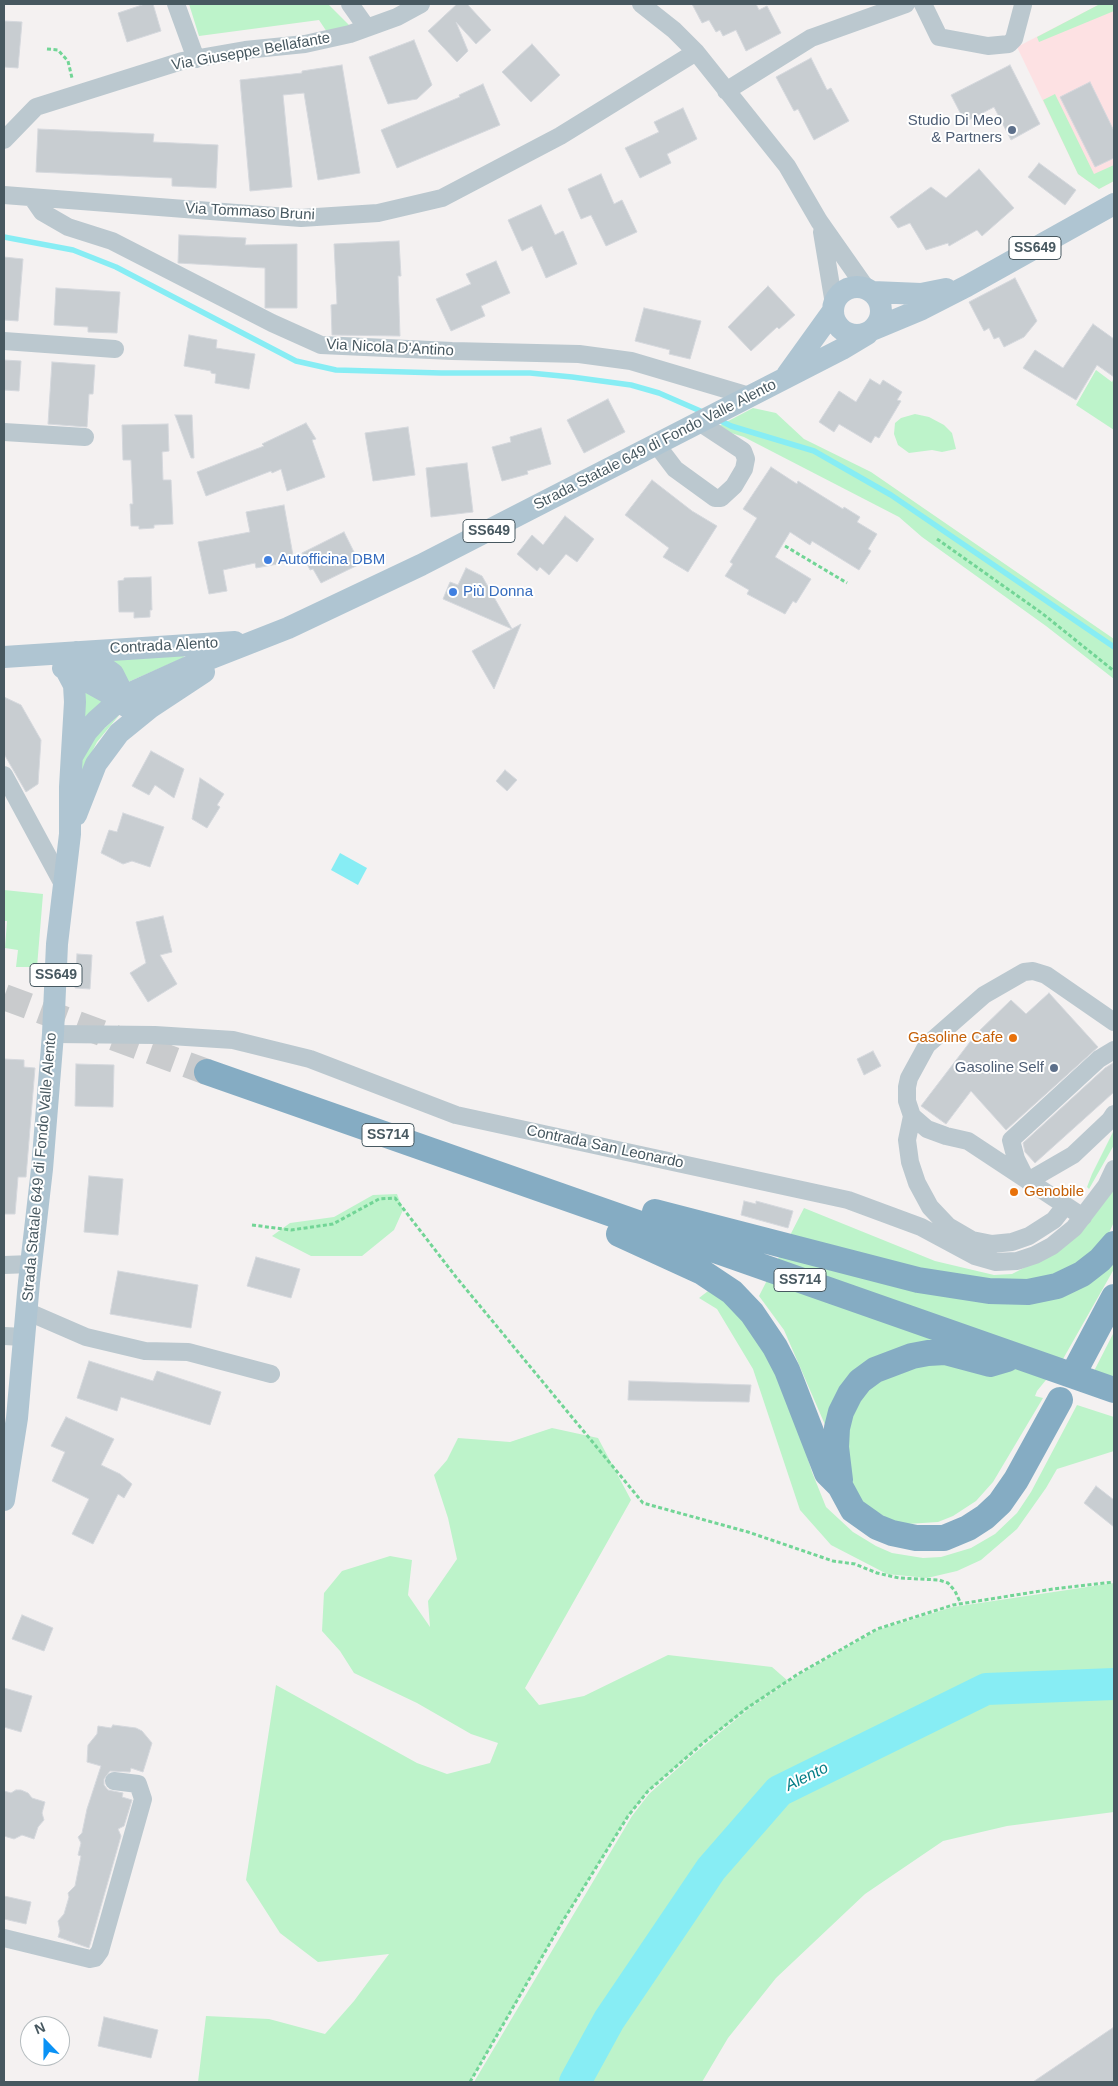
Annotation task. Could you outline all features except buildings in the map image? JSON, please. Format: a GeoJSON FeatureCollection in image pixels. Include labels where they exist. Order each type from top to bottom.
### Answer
{"type":"FeatureCollection","features":[{"type":"Feature","properties":{"kind":"highway","name":"SS714"},"geometry":{"type":"LineString","coordinates":[[207,1072],[1114,1390]]}},
{"type":"Feature","properties":{"kind":"highway"},"geometry":{"type":"LineString","coordinates":[[582,1203],[623,1202],[703,1226],[918,1280],[989,1291],[1028,1292],[1056,1286],[1082,1274],[1100,1260],[1114,1244]]}},
{"type":"Feature","properties":{"kind":"highway"},"geometry":{"type":"LineString","coordinates":[[582,1203],[615,1231],[702,1272],[732,1292],[752,1313],[783,1362],[827,1473],[840,1486],[853,1510],[877,1528],[892,1534],[923,1539],[944,1538],[957,1534],[986,1517],[1016,1480],[1060,1400]]}},
{"type":"Feature","properties":{"kind":"highway"},"geometry":{"type":"LineString","coordinates":[[1078,1365],[1114,1297]]}},
{"type":"Feature","properties":{"kind":"highway"},"geometry":{"type":"LineString","coordinates":[[840,1486],[836,1447],[837,1428],[841,1412],[850,1394],[860,1381],[875,1370],[912,1356],[945,1352],[990,1364],[1018,1356]]}},
{"type":"Feature","properties":{"kind":"main road","name":"Strada Statale 649 di Fondo Valle Alento"},"geometry":{"type":"LineString","coordinates":[[4,1500],[17,1418],[14,1336],[26,1311],[42,1169],[53,1034],[57,944],[70,834],[70,787],[73,755],[97,720],[124,696],[288,628],[432,559],[842,349],[870,332],[967,286],[1113,205]]}},
{"type":"Feature","properties":{"kind":"main road","name":"Strada Statale 649 di Fondo Valle Alento"},"geometry":{"type":"LineString","coordinates":[[869,290],[921,294],[967,286]]}},
{"type":"Feature","properties":{"kind":"main road","name":"SS649"},"geometry":{"type":"LineString","coordinates":[[869,290],[850,288],[838,297],[834,307],[834,319],[844,332],[851,335],[870,332]]}},
{"type":"Feature","properties":{"kind":"main road"},"geometry":{"type":"LineString","coordinates":[[869,290],[882,306],[882,315],[870,332]]}},
{"type":"Feature","properties":{"kind":"main road","name":"Strada Statale 649 di Fondo Valle Alento"},"geometry":{"type":"LineString","coordinates":[[786,377],[834,307]]}},
{"type":"Feature","properties":{"kind":"main road","name":"Strada Statale 649 di Fondo Valle Alento"},"geometry":{"type":"LineString","coordinates":[[70,834],[96,764],[119,733],[165,698],[253,641]]}},
{"type":"Feature","properties":{"kind":"main road","name":"Contrada Alento"},"geometry":{"type":"LineString","coordinates":[[70,660],[253,641]]}},
{"type":"Feature","properties":{"kind":"main road","name":"Contrada Alento"},"geometry":{"type":"LineString","coordinates":[[14,656],[95,661],[109,671],[117,681],[124,696]]}},
{"type":"Feature","properties":{"kind":"main road"},"geometry":{"type":"LineString","coordinates":[[70,660],[75,690],[73,755]]}},
{"type":"Feature","properties":{"kind":"main road","name":"Strada Statale 649 di Fondo Valle Alento"},"geometry":{"type":"LineString","coordinates":[[119,733],[126,714],[124,696]]}},
{"type":"Feature","properties":{"kind":"main road"},"geometry":{"type":"LineString","coordinates":[[124,696],[144,699],[165,698]]}},
{"type":"Feature","properties":{"kind":"street"},"geometry":{"type":"LineString","coordinates":[[176,4],[196,59]]}},
{"type":"Feature","properties":{"kind":"street"},"geometry":{"type":"LineString","coordinates":[[350,4],[367,28]]}},
{"type":"Feature","properties":{"kind":"street","name":"Via Giuseppe Bellafante"},"geometry":{"type":"LineString","coordinates":[[4,140],[36,108],[182,61],[244,50],[305,44],[367,28],[397,17],[421,4]]}},
{"type":"Feature","properties":{"kind":"street"},"geometry":{"type":"LineString","coordinates":[[641,4],[674,30],[696,52],[787,166],[820,221],[869,290]]}},
{"type":"Feature","properties":{"kind":"street"},"geometry":{"type":"LineString","coordinates":[[726,91],[811,38],[906,4]]}},
{"type":"Feature","properties":{"kind":"street"},"geometry":{"type":"LineString","coordinates":[[923,4],[939,37],[988,46],[1009,44],[1014,39],[1022,4]]}},
{"type":"Feature","properties":{"kind":"street","name":"Via Tommaso Bruni"},"geometry":{"type":"LineString","coordinates":[[4,195],[33,199],[301,218],[378,213],[442,198],[560,136],[696,52]]}},
{"type":"Feature","properties":{"kind":"street","name":"Via Nicola D'Antino"},"geometry":{"type":"LineString","coordinates":[[33,199],[42,212],[68,227],[112,241],[272,323],[321,345],[579,354],[631,361],[749,396]]}},
{"type":"Feature","properties":{"kind":"street"},"geometry":{"type":"LineString","coordinates":[[820,221],[834,307]]}},
{"type":"Feature","properties":{"kind":"street"},"geometry":{"type":"LineString","coordinates":[[4,341],[115,348]]}},
{"type":"Feature","properties":{"kind":"street"},"geometry":{"type":"LineString","coordinates":[[656,444],[675,469],[715,498],[721,498],[734,486],[744,469],[746,458],[743,451],[693,424]]}},
{"type":"Feature","properties":{"kind":"street"},"geometry":{"type":"LineString","coordinates":[[4,432],[85,437]]}},
{"type":"Feature","properties":{"kind":"street"},"geometry":{"type":"LineString","coordinates":[[4,775],[64,886]]}},
{"type":"Feature","properties":{"kind":"street"},"geometry":{"type":"LineString","coordinates":[[1083,1217],[968,1142],[927,1129],[912,1116],[907,1102],[907,1087],[909,1078],[927,1045],[984,995],[1024,972],[1033,971],[1046,975],[1114,1022]]}},
{"type":"Feature","properties":{"kind":"street","name":"Contrada San Leonardo"},"geometry":{"type":"LineString","coordinates":[[53,1034],[155,1035],[233,1040],[310,1059],[456,1115],[848,1200],[921,1227],[975,1256],[996,1262],[1017,1261],[1035,1255],[1052,1246],[1074,1228],[1083,1217],[1106,1186],[1114,1169]]}},
{"type":"Feature","properties":{"kind":"street"},"geometry":{"type":"LineString","coordinates":[[1028,1181],[1016,1159],[1011,1140],[1099,1059],[1114,1050]]}},
{"type":"Feature","properties":{"kind":"street"},"geometry":{"type":"LineString","coordinates":[[1028,1181],[1073,1155],[1114,1114]]}},
{"type":"Feature","properties":{"kind":"street"},"geometry":{"type":"LineString","coordinates":[[912,1116],[907,1140],[910,1162],[917,1183],[930,1207],[948,1226],[972,1240],[992,1244],[1012,1242],[1029,1236],[1054,1220],[1065,1206]]}},
{"type":"Feature","properties":{"kind":"street"},"geometry":{"type":"LineString","coordinates":[[4,1265],[31,1264]]}},
{"type":"Feature","properties":{"kind":"street"},"geometry":{"type":"LineString","coordinates":[[26,1311],[86,1337],[145,1351],[195,1354],[270,1374]]}},
{"type":"Feature","properties":{"kind":"street"},"geometry":{"type":"LineString","coordinates":[[4,1938],[90,1959],[95,1958],[100,1951],[143,1799],[138,1784],[114,1781]]}},
{"type":"Feature","properties":{"kind":"path"},"geometry":{"type":"LineString","coordinates":[[47,49],[58,50],[68,62],[73,84]]}},
{"type":"Feature","properties":{"kind":"path"},"geometry":{"type":"LineString","coordinates":[[937,539],[1043,614],[1114,671]]}},
{"type":"Feature","properties":{"kind":"path"},"geometry":{"type":"LineString","coordinates":[[785,546],[847,583]]}},
{"type":"Feature","properties":{"kind":"path"},"geometry":{"type":"LineString","coordinates":[[252,1225],[291,1230],[333,1224],[379,1199],[394,1198],[456,1277],[643,1503],[748,1532],[833,1561],[855,1564],[877,1573],[899,1578],[939,1580],[948,1583],[955,1591],[961,1604]]}},
{"type":"Feature","properties":{"kind":"path"},"geometry":{"type":"LineString","coordinates":[[470,2082],[561,1924],[628,1816],[648,1791],[710,1737],[747,1708],[798,1674],[877,1629],[961,1604],[1053,1589],[1114,1582]]}},
{"type":"Feature","properties":{"kind":"shaded area"},"geometry":{"type":"Polygon","coordinates":[[[1100,4],[1114,4],[1114,181],[1099,189],[1078,174],[1017,47],[1100,4]]]}},
{"type":"Feature","properties":{"kind":"green space"},"geometry":{"type":"Polygon","coordinates":[[[189,4],[328,4],[351,27],[329,35],[319,20],[199,36],[189,4]]]}},
{"type":"Feature","properties":{"kind":"green space"},"geometry":{"type":"Polygon","coordinates":[[[1100,4],[1114,4],[1114,11],[1039,42],[1037,37],[1100,4]]]}},
{"type":"Feature","properties":{"kind":"green space"},"geometry":{"type":"Polygon","coordinates":[[[1055,94],[1094,174],[1114,165],[1114,181],[1099,189],[1078,174],[1043,100],[1055,94]]]}},
{"type":"Feature","properties":{"kind":"green space"},"geometry":{"type":"Polygon","coordinates":[[[1096,370],[1112,382],[1114,378],[1114,430],[1076,405],[1096,370]]]}},
{"type":"Feature","properties":{"kind":"green space"},"geometry":{"type":"Polygon","coordinates":[[[753,408],[776,413],[804,439],[871,472],[1114,639],[1114,679],[1046,626],[922,537],[899,517],[744,437],[715,428],[753,408]]]}},
{"type":"Feature","properties":{"kind":"green space"},"geometry":{"type":"Polygon","coordinates":[[[915,414],[929,417],[944,425],[952,433],[956,449],[942,452],[932,450],[909,453],[898,445],[894,434],[895,423],[901,418],[915,414]]]}},
{"type":"Feature","properties":{"kind":"green space"},"geometry":{"type":"Polygon","coordinates":[[[98,654],[185,655],[183,658],[126,683],[98,654]]]}},
{"type":"Feature","properties":{"kind":"green space"},"geometry":{"type":"Polygon","coordinates":[[[81,692],[92,693],[107,701],[84,725],[81,692]]]}},
{"type":"Feature","properties":{"kind":"green space"},"geometry":{"type":"Polygon","coordinates":[[[121,713],[97,742],[81,773],[82,755],[87,744],[121,713]]]}},
{"type":"Feature","properties":{"kind":"green space"},"geometry":{"type":"Polygon","coordinates":[[[4,890],[43,894],[37,967],[16,967],[18,950],[5,948],[7,921],[4,921],[4,890]]]}},
{"type":"Feature","properties":{"kind":"green space"},"geometry":{"type":"Polygon","coordinates":[[[1114,1130],[1114,1145],[1089,1189],[1087,1187],[1092,1174],[1114,1130]]]}},
{"type":"Feature","properties":{"kind":"green space"},"geometry":{"type":"Polygon","coordinates":[[[1114,1185],[1114,1222],[1108,1235],[1114,1260],[1114,1269],[1063,1359],[1037,1391],[1035,1396],[1043,1398],[993,1482],[976,1501],[953,1516],[938,1522],[907,1524],[892,1521],[858,1501],[784,1330],[759,1296],[804,1208],[935,1261],[994,1275],[1012,1274],[1053,1253],[1114,1185]]]}},
{"type":"Feature","properties":{"kind":"green space"},"geometry":{"type":"Polygon","coordinates":[[[397,1194],[403,1210],[394,1230],[362,1256],[311,1256],[272,1236],[290,1223],[334,1217],[373,1195],[397,1194]]]}},
{"type":"Feature","properties":{"kind":"green space"},"geometry":{"type":"Polygon","coordinates":[[[712,1288],[728,1298],[767,1352],[795,1418],[812,1472],[826,1507],[853,1532],[892,1553],[923,1558],[941,1557],[971,1548],[995,1534],[1017,1513],[1031,1492],[1077,1405],[1114,1417],[1114,1451],[1057,1469],[1017,1529],[981,1560],[957,1571],[927,1578],[887,1574],[831,1545],[800,1510],[753,1369],[717,1309],[699,1298],[712,1288]]]}},
{"type":"Feature","properties":{"kind":"green space"},"geometry":{"type":"Polygon","coordinates":[[[1114,1332],[1114,1378],[1094,1371],[1114,1332]]]}},
{"type":"Feature","properties":{"kind":"green space"},"geometry":{"type":"Polygon","coordinates":[[[552,1428],[598,1438],[631,1500],[525,1688],[539,1705],[584,1696],[668,1655],[772,1667],[788,1681],[747,1709],[703,1743],[648,1791],[628,1816],[561,1924],[470,2082],[198,2082],[206,2016],[269,2019],[325,2034],[354,2001],[389,1954],[318,1962],[280,1933],[246,1880],[276,1685],[417,1763],[447,1774],[490,1763],[498,1743],[471,1734],[417,1703],[354,1673],[340,1651],[322,1631],[324,1593],[342,1571],[390,1556],[412,1560],[408,1595],[430,1627],[428,1601],[457,1559],[448,1518],[434,1475],[447,1460],[458,1438],[510,1442],[552,1428]]]}},
{"type":"Feature","properties":{"kind":"green space"},"geometry":{"type":"Polygon","coordinates":[[[1114,1583],[1114,1683],[986,1689],[778,1790],[710,1869],[608,2020],[574,2082],[474,2082],[632,1816],[649,1794],[750,1708],[799,1675],[878,1630],[953,1607],[1114,1583]]]}},
{"type":"Feature","properties":{"kind":"green space"},"geometry":{"type":"Polygon","coordinates":[[[1114,1684],[1114,1812],[1007,1826],[943,1841],[865,1894],[776,1978],[728,2038],[702,2082],[576,2082],[609,2021],[711,1870],[779,1792],[986,1690],[1114,1684]]]}},
{"type":"Feature","properties":{"kind":"water"},"geometry":{"type":"Polygon","coordinates":[[[340,853],[367,868],[358,885],[331,870],[340,853]]]}},
{"type":"Feature","properties":{"kind":"waterway"},"geometry":{"type":"LineString","coordinates":[[4,237],[73,250],[116,267],[296,361],[336,370],[530,373],[572,377],[631,385],[659,393],[705,413]]}},
{"type":"Feature","properties":{"kind":"waterway"},"geometry":{"type":"LineString","coordinates":[[717,419],[731,426],[814,451],[891,495],[1114,647]]}},
{"type":"Feature","properties":{"kind":"waterway","name":"Alento"},"geometry":{"type":"LineString","coordinates":[[575,2082],[609,2020],[711,1869],[779,1791],[986,1689],[1114,1684]]}},
{"type":"Feature","properties":{"kind":"tunnel"},"geometry":{"type":"LineString","coordinates":[[4,997],[207,1072]]}},
{"type":"Feature","properties":{"kind":"place","name":"Studio Di Meo & Partners"},"geometry":{"type":"Point","coordinates":[1012,130]}},
{"type":"Feature","properties":{"kind":"place","name":"Autofficina DBM"},"geometry":{"type":"Point","coordinates":[268,560]}},
{"type":"Feature","properties":{"kind":"place","name":"Più Donna"},"geometry":{"type":"Point","coordinates":[453,592]}},
{"type":"Feature","properties":{"kind":"place","name":"Gasoline Cafe"},"geometry":{"type":"Point","coordinates":[1013,1038]}},
{"type":"Feature","properties":{"kind":"place","name":"Gasoline Self"},"geometry":{"type":"Point","coordinates":[1054,1068]}},
{"type":"Feature","properties":{"kind":"place","name":"Genobile"},"geometry":{"type":"Point","coordinates":[1014,1192]}}]}
